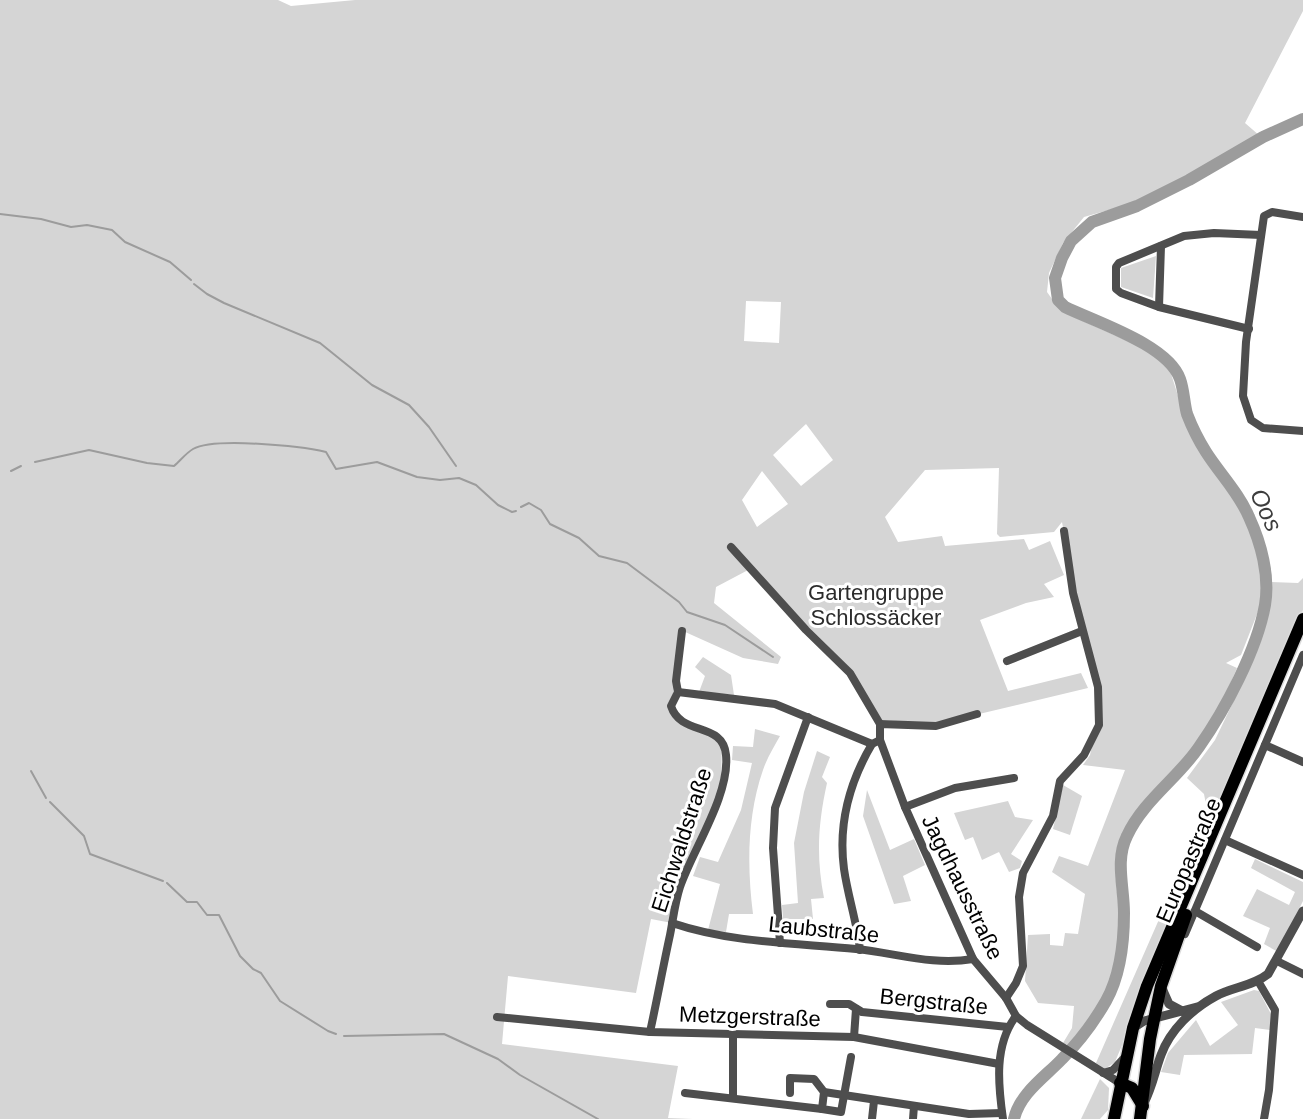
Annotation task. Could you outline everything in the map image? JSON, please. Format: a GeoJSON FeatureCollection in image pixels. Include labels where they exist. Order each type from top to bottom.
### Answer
{"type":"FeatureCollection","features":[{"type":"Feature","properties":{"kind":"main road","name":"Europastraße"},"geometry":{"type":"LineString","coordinates":[[1114,1118],[1133,1028],[1157,961],[1303,619]]}},
{"type":"Feature","properties":{"kind":"main road","name":"Europastraße"},"geometry":{"type":"LineString","coordinates":[[1140,1106],[1165,972],[1303,640]]}},
{"type":"Feature","properties":{"kind":"main road"},"geometry":{"type":"LineString","coordinates":[[1120,1083],[1127,1085],[1140,1106]]}},
{"type":"Feature","properties":{"kind":"main road"},"geometry":{"type":"LineString","coordinates":[[1117,1097],[1127,1092],[1140,1106]]}},
{"type":"Feature","properties":{"kind":"street"},"geometry":{"type":"LineString","coordinates":[[1303,217],[1272,212],[1264,216],[1243,396],[1251,420],[1263,428],[1303,431]]}},
{"type":"Feature","properties":{"kind":"street"},"geometry":{"type":"LineString","coordinates":[[1249,329],[1159,307],[1121,293],[1116,289],[1116,267],[1184,236],[1261,235]]}},
{"type":"Feature","properties":{"kind":"street"},"geometry":{"type":"LineString","coordinates":[[1159,307],[1161,246]]}},
{"type":"Feature","properties":{"kind":"street"},"geometry":{"type":"LineString","coordinates":[[1006,998],[1023,966],[1019,897],[1023,873],[1053,816],[1060,781],[1084,755],[1099,725],[1098,687],[1082,631],[1064,531]]}},
{"type":"Feature","properties":{"kind":"street"},"geometry":{"type":"LineString","coordinates":[[731,547],[850,673],[880,724],[936,726],[977,714]]}},
{"type":"Feature","properties":{"kind":"street"},"geometry":{"type":"LineString","coordinates":[[682,631],[676,681],[678,692],[775,704],[876,742],[849,792],[842,823],[844,870],[860,950]]}},
{"type":"Feature","properties":{"kind":"street"},"geometry":{"type":"LineString","coordinates":[[1007,661],[1082,631]]}},
{"type":"Feature","properties":{"kind":"street"},"geometry":{"type":"LineString","coordinates":[[1165,972],[1171,968],[1303,655]]}},
{"type":"Feature","properties":{"kind":"street","name":"Eichwaldstraße"},"geometry":{"type":"LineString","coordinates":[[650,1032],[679,888],[716,805],[726,755],[722,742],[715,734],[683,724],[674,717],[671,706],[678,692]]}},
{"type":"Feature","properties":{"kind":"street"},"geometry":{"type":"LineString","coordinates":[[780,943],[773,848],[775,808],[808,717]]}},
{"type":"Feature","properties":{"kind":"street","name":"Jagdhausstraße"},"geometry":{"type":"LineString","coordinates":[[880,724],[876,742],[973,959],[1006,998],[1016,1016],[1120,1083]]}},
{"type":"Feature","properties":{"kind":"street"},"geometry":{"type":"LineString","coordinates":[[1265,745],[1303,762]]}},
{"type":"Feature","properties":{"kind":"street"},"geometry":{"type":"LineString","coordinates":[[905,807],[955,788],[1014,778]]}},
{"type":"Feature","properties":{"kind":"street"},"geometry":{"type":"LineString","coordinates":[[1225,840],[1303,875]]}},
{"type":"Feature","properties":{"kind":"street"},"geometry":{"type":"LineString","coordinates":[[1195,911],[1257,947]]}},
{"type":"Feature","properties":{"kind":"street"},"geometry":{"type":"LineString","coordinates":[[1133,1028],[1154,1018],[1200,1006],[1227,990],[1258,981],[1268,974],[1277,961],[1303,911]]}},
{"type":"Feature","properties":{"kind":"street","name":"Laubstraße"},"geometry":{"type":"LineString","coordinates":[[672,923],[703,933],[780,943],[860,950],[949,963],[973,959]]}},
{"type":"Feature","properties":{"kind":"street"},"geometry":{"type":"LineString","coordinates":[[1277,961],[1303,974]]}},
{"type":"Feature","properties":{"kind":"street"},"geometry":{"type":"LineString","coordinates":[[1258,981],[1275,1010],[1264,1119]]}},
{"type":"Feature","properties":{"kind":"street"},"geometry":{"type":"LineString","coordinates":[[1161,986],[1169,1004],[1184,1012]]}},
{"type":"Feature","properties":{"kind":"street","name":"Bergstraße"},"geometry":{"type":"LineString","coordinates":[[830,1004],[849,1004],[856,1009],[1008,1027]]}},
{"type":"Feature","properties":{"kind":"street"},"geometry":{"type":"LineString","coordinates":[[1140,1106],[1169,1038],[1200,1006]]}},
{"type":"Feature","properties":{"kind":"street","name":"Bergstraße"},"geometry":{"type":"LineString","coordinates":[[854,1037],[856,1009]]}},
{"type":"Feature","properties":{"kind":"street"},"geometry":{"type":"LineString","coordinates":[[790,1093],[790,1078],[814,1079],[824,1092],[969,1114],[1002,1116],[999,1064],[1008,1027],[1016,1016]]}},
{"type":"Feature","properties":{"kind":"street","name":"Metzgerstraße"},"geometry":{"type":"LineString","coordinates":[[497,1017],[650,1032],[854,1037],[999,1064]]}},
{"type":"Feature","properties":{"kind":"street"},"geometry":{"type":"LineString","coordinates":[[733,1035],[733,1098]]}},
{"type":"Feature","properties":{"kind":"street"},"geometry":{"type":"LineString","coordinates":[[1103,1073],[1113,1070],[1126,1056]]}},
{"type":"Feature","properties":{"kind":"street"},"geometry":{"type":"LineString","coordinates":[[685,1093],[841,1112],[851,1057]]}},
{"type":"Feature","properties":{"kind":"street"},"geometry":{"type":"LineString","coordinates":[[822,1109],[824,1092]]}},
{"type":"Feature","properties":{"kind":"street"},"geometry":{"type":"LineString","coordinates":[[872,1119],[874,1101]]}},
{"type":"Feature","properties":{"kind":"street"},"geometry":{"type":"LineString","coordinates":[[913,1119],[914,1106]]}},
{"type":"Feature","properties":{"kind":"green space","name":"Gartengruppe Schlossäcker"},"geometry":{"type":"Polygon","coordinates":[[[0,0],[278,0],[291,6],[355,0],[1303,0],[1303,11],[1245,123],[1260,136],[1172,187],[1137,202],[1084,217],[1063,243],[1049,273],[1047,292],[1057,306],[1167,361],[1191,437],[1235,499],[1256,542],[1263,575],[1261,604],[1241,655],[1226,663],[1237,668],[1213,720],[1194,748],[1140,809],[1124,836],[1116,859],[1119,918],[1112,972],[1092,1016],[1071,1047],[1063,1043],[1072,1028],[1074,1006],[1038,1003],[1025,981],[1028,935],[1050,934],[1050,945],[1063,946],[1065,933],[1078,934],[1085,894],[1052,872],[1059,856],[1088,866],[1125,770],[1083,765],[1090,755],[1100,709],[1062,522],[1054,532],[1000,537],[997,534],[999,468],[925,470],[885,517],[898,542],[942,536],[945,546],[1024,539],[1029,550],[1050,541],[1064,575],[1044,584],[1054,597],[1026,603],[980,620],[1008,691],[1081,673],[1088,688],[937,724],[882,720],[849,667],[750,569],[716,587],[714,603],[781,657],[778,664],[743,658],[683,631],[671,706],[674,717],[722,742],[721,787],[679,888],[672,923],[651,919],[636,993],[508,976],[502,1044],[678,1066],[668,1118],[693,1119],[0,1119],[0,0]],[[746,301],[744,341],[779,343],[781,302],[746,301]],[[806,424],[773,455],[801,486],[833,460],[806,424]],[[762,471],[742,500],[757,527],[788,504],[762,471]]]}},
{"type":"Feature","properties":{"kind":"green space"},"geometry":{"type":"Polygon","coordinates":[[[1156,256],[1153,298],[1121,287],[1121,268],[1156,256]]]}},
{"type":"Feature","properties":{"kind":"green space"},"geometry":{"type":"Polygon","coordinates":[[[1303,578],[1303,610],[1115,1062],[1105,1069],[1096,1063],[1207,810],[1204,794],[1187,778],[1215,740],[1247,673],[1267,622],[1271,582],[1298,583],[1303,578]]]}},
{"type":"Feature","properties":{"kind":"green space"},"geometry":{"type":"Polygon","coordinates":[[[703,657],[731,675],[734,695],[699,692],[705,676],[695,667],[703,657]]]}},
{"type":"Feature","properties":{"kind":"green space"},"geometry":{"type":"Polygon","coordinates":[[[755,729],[780,736],[758,787],[751,823],[749,860],[753,914],[729,914],[726,932],[708,930],[720,884],[693,876],[700,857],[718,862],[741,810],[752,763],[732,760],[733,746],[753,747],[755,729]]]}},
{"type":"Feature","properties":{"kind":"green space"},"geometry":{"type":"Polygon","coordinates":[[[817,751],[830,757],[822,777],[827,783],[819,840],[824,898],[811,899],[813,919],[783,919],[782,905],[798,903],[794,843],[804,792],[817,751]]]}},
{"type":"Feature","properties":{"kind":"green space"},"geometry":{"type":"Polygon","coordinates":[[[1063,785],[1082,796],[1070,835],[1053,829],[1063,785]]]}},
{"type":"Feature","properties":{"kind":"green space"},"geometry":{"type":"Polygon","coordinates":[[[867,790],[890,850],[914,839],[925,865],[903,876],[911,901],[894,904],[863,816],[867,790]]]}},
{"type":"Feature","properties":{"kind":"green space"},"geometry":{"type":"Polygon","coordinates":[[[1008,801],[1015,817],[1033,820],[1011,854],[1022,861],[1020,868],[1009,872],[999,852],[982,860],[973,837],[965,840],[954,813],[1008,801]]]}},
{"type":"Feature","properties":{"kind":"green space"},"geometry":{"type":"Polygon","coordinates":[[[1255,859],[1303,882],[1303,901],[1278,952],[1264,944],[1270,928],[1243,916],[1257,889],[1289,905],[1295,892],[1251,868],[1255,859]]]}},
{"type":"Feature","properties":{"kind":"green space"},"geometry":{"type":"Polygon","coordinates":[[[1259,991],[1271,1014],[1270,1030],[1255,1028],[1252,1054],[1184,1055],[1180,1075],[1161,1072],[1168,1053],[1196,1020],[1210,1046],[1238,1025],[1221,1002],[1259,991]]]}},
{"type":"Feature","properties":{"kind":"green space"},"geometry":{"type":"Polygon","coordinates":[[[1100,1079],[1109,1088],[1108,1110],[1100,1119],[1081,1119],[1100,1079]]]}},
{"type":"Feature","properties":{"kind":"waterway","name":"Oos"},"geometry":{"type":"LineString","coordinates":[[1014,1119],[1027,1093],[1080,1039],[1111,991],[1118,970],[1123,935],[1123,845],[1142,812],[1191,758],[1219,716],[1255,641],[1266,594],[1261,549],[1253,527],[1245,508],[1196,434],[1187,414],[1180,379],[1173,367],[1147,345],[1065,307],[1058,300],[1055,278],[1071,241],[1092,222],[1137,206],[1263,137],[1303,119]]}},
{"type":"Feature","properties":{"kind":"waterway"},"geometry":{"type":"LineString","coordinates":[[0,214],[41,219],[71,227],[87,225],[112,230],[125,242],[170,262],[191,280]]}},
{"type":"Feature","properties":{"kind":"waterway"},"geometry":{"type":"LineString","coordinates":[[194,284],[224,303],[320,343],[372,385],[409,405],[429,427],[456,466]]}},
{"type":"Feature","properties":{"kind":"waterway"},"geometry":{"type":"LineString","coordinates":[[35,462],[89,450],[174,466],[190,451],[204,445],[238,443],[298,447],[326,452],[336,469],[377,462],[417,477],[440,480],[459,478],[476,485],[498,505],[516,511]]}},
{"type":"Feature","properties":{"kind":"waterway"},"geometry":{"type":"LineString","coordinates":[[11,471],[21,466]]}},
{"type":"Feature","properties":{"kind":"waterway"},"geometry":{"type":"LineString","coordinates":[[521,507],[529,503],[541,510],[550,524],[579,538],[599,556],[627,563],[679,602],[687,612],[725,625],[773,657]]}},
{"type":"Feature","properties":{"kind":"waterway"},"geometry":{"type":"LineString","coordinates":[[31,771],[46,798]]}},
{"type":"Feature","properties":{"kind":"waterway"},"geometry":{"type":"LineString","coordinates":[[50,802],[84,836],[90,854],[163,881]]}},
{"type":"Feature","properties":{"kind":"waterway"},"geometry":{"type":"LineString","coordinates":[[167,883],[187,902],[197,902],[207,915],[219,915],[240,956],[261,973],[280,1001],[336,1034]]}},
{"type":"Feature","properties":{"kind":"waterway"},"geometry":{"type":"LineString","coordinates":[[344,1036],[444,1034],[498,1059],[520,1075],[598,1119]]}}]}
